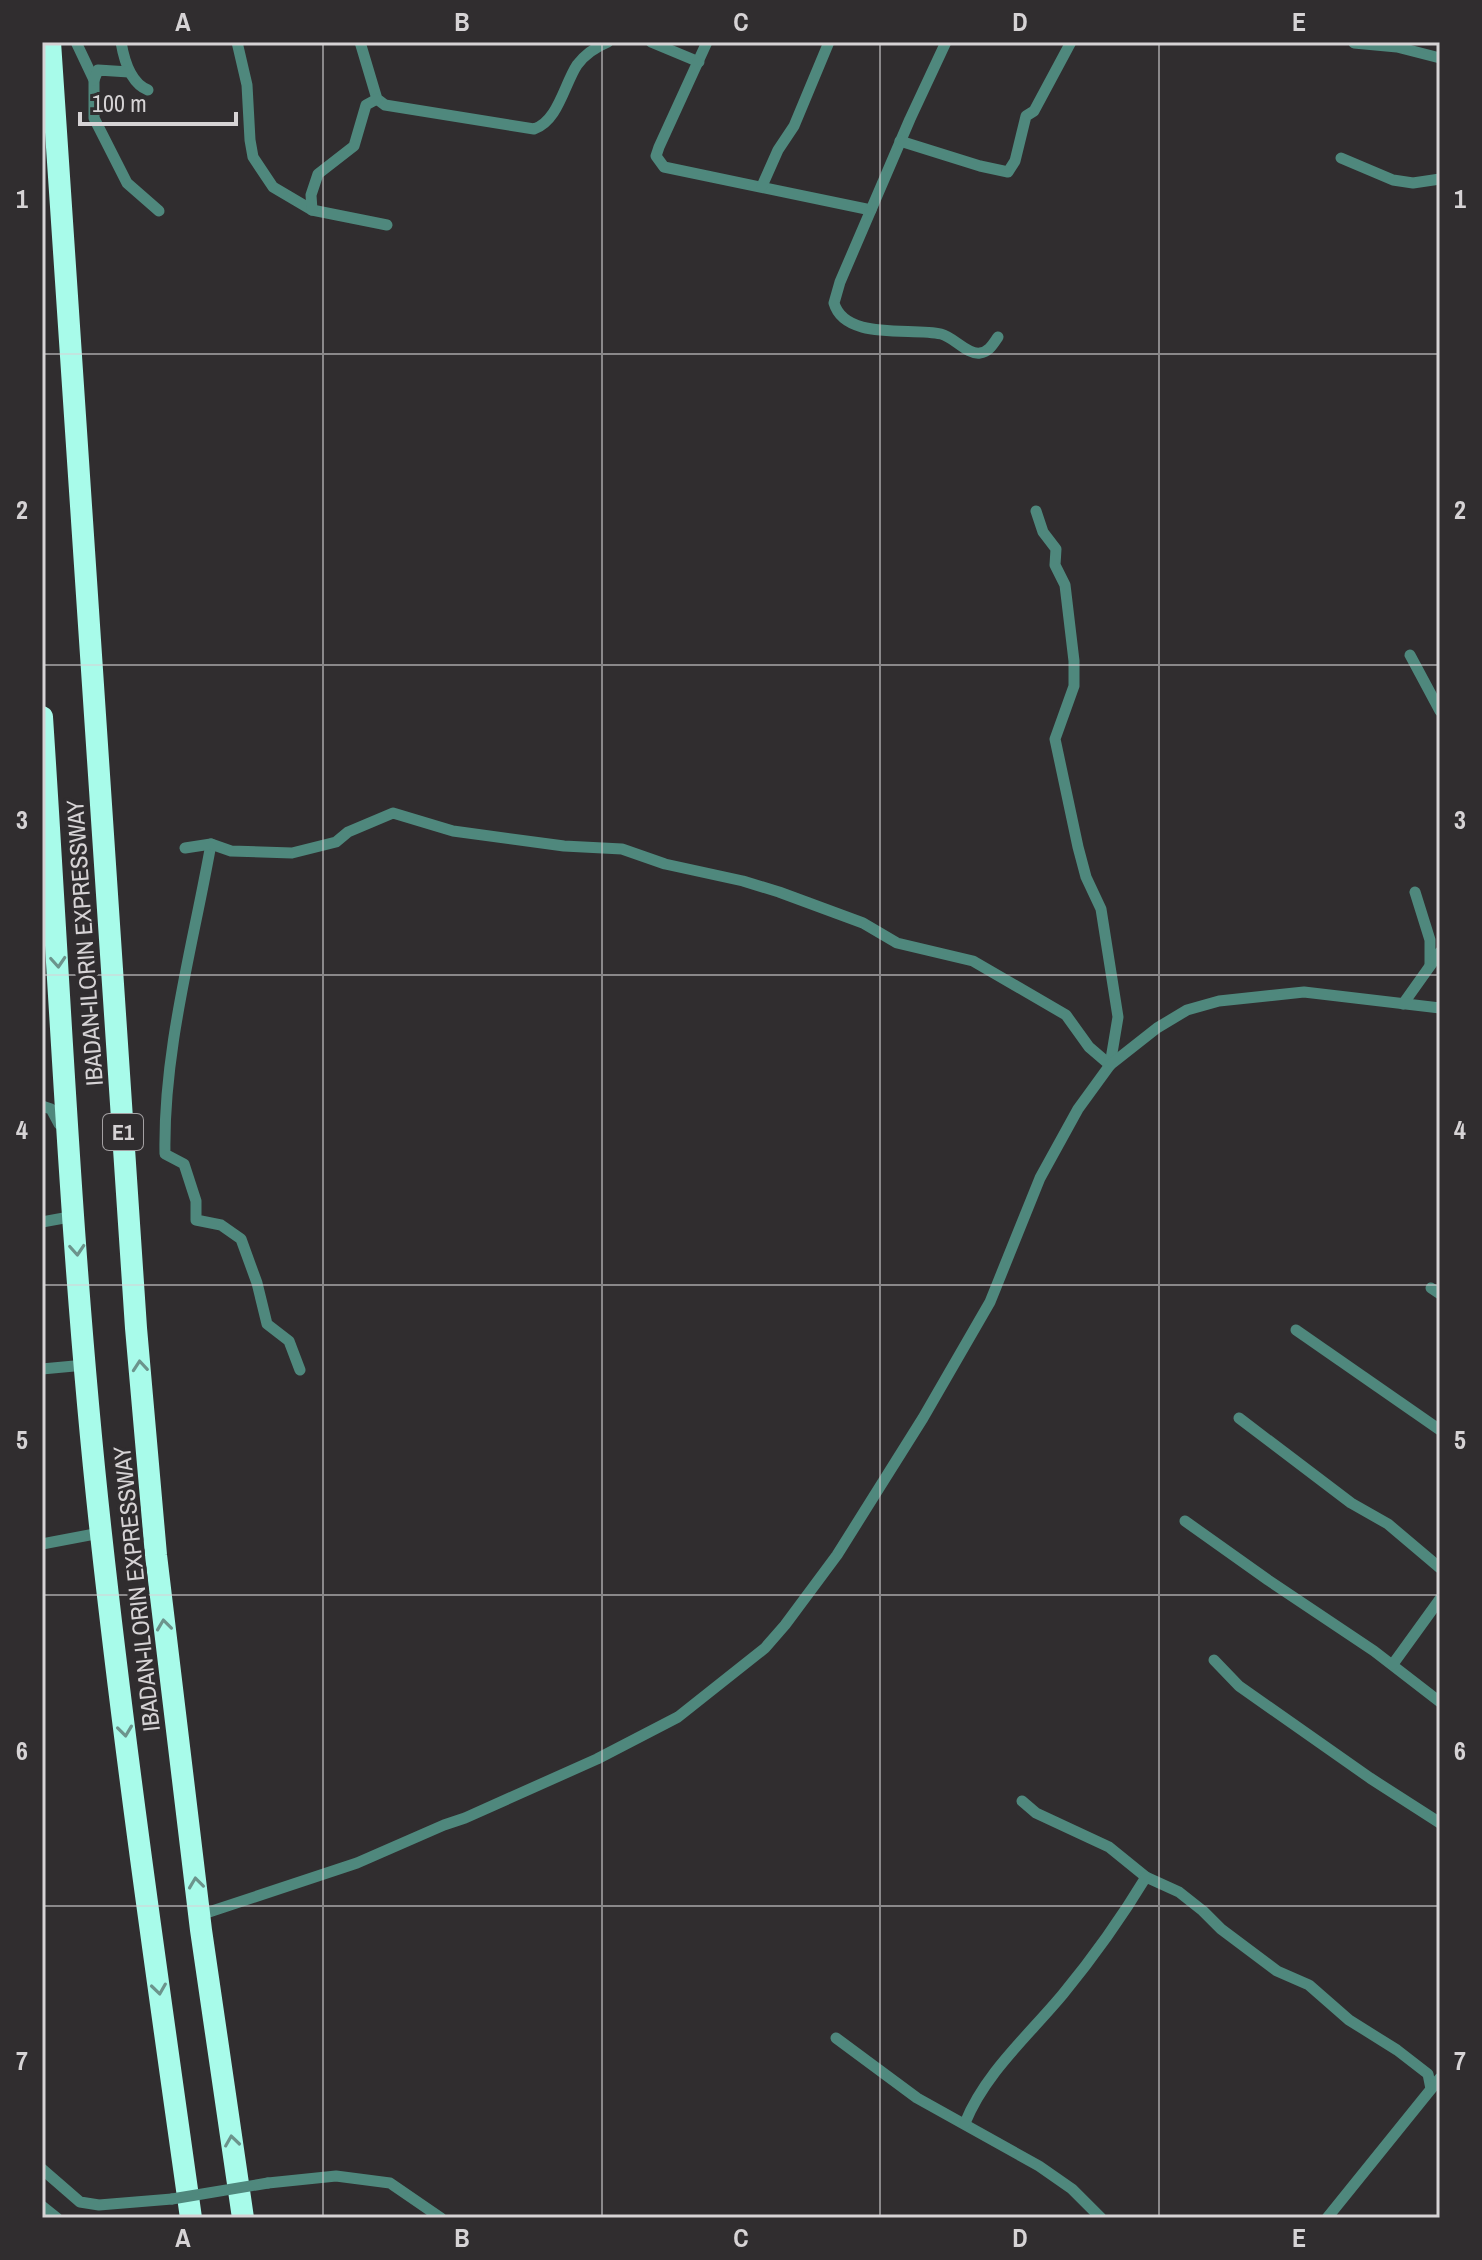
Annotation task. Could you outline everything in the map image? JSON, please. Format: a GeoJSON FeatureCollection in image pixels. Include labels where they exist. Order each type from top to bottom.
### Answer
{"type":"FeatureCollection","features":[{"type":"Feature","properties":{"kind":"highway","name":"IBADAN-ILORIN EXPRESSWAY"},"geometry":{"type":"LineString","coordinates":[[50,42],[138,1343],[156,1555],[200,1915],[243,2218]]}},
{"type":"Feature","properties":{"kind":"highway","name":"IBADAN-ILORIN EXPRESSWAY"},"geometry":{"type":"LineString","coordinates":[[42,717],[85,1365],[100,1533],[151,1938],[191,2218]]}},
{"type":"Feature","properties":{"kind":"street"},"geometry":{"type":"LineString","coordinates":[[121,42],[129,72],[141,87],[148,90]]}},
{"type":"Feature","properties":{"kind":"street"},"geometry":{"type":"LineString","coordinates":[[237,42],[247,85],[253,157],[273,187],[312,210],[387,225]]}},
{"type":"Feature","properties":{"kind":"street"},"geometry":{"type":"LineString","coordinates":[[360,42],[377,99],[385,105],[534,129],[547,121],[578,64],[594,48],[608,42]]}},
{"type":"Feature","properties":{"kind":"street"},"geometry":{"type":"LineString","coordinates":[[651,42],[699,62]]}},
{"type":"Feature","properties":{"kind":"street"},"geometry":{"type":"LineString","coordinates":[[707,42],[659,147],[658,162],[664,167],[871,210]]}},
{"type":"Feature","properties":{"kind":"street"},"geometry":{"type":"LineString","coordinates":[[762,186],[778,150],[794,126],[829,42]]}},
{"type":"Feature","properties":{"kind":"street"},"geometry":{"type":"LineString","coordinates":[[946,42],[900,141],[834,303],[842,318],[857,326],[941,334],[974,353],[989,349],[998,337]]}},
{"type":"Feature","properties":{"kind":"street"},"geometry":{"type":"LineString","coordinates":[[900,141],[1008,172],[1015,161],[1026,116],[1034,111],[1071,42]]}},
{"type":"Feature","properties":{"kind":"street"},"geometry":{"type":"LineString","coordinates":[[1354,43],[1399,44],[1440,58]]}},
{"type":"Feature","properties":{"kind":"street"},"geometry":{"type":"LineString","coordinates":[[82,46],[94,80],[94,118],[127,183],[159,211]]}},
{"type":"Feature","properties":{"kind":"street"},"geometry":{"type":"LineString","coordinates":[[94,80],[98,70],[129,72]]}},
{"type":"Feature","properties":{"kind":"street"},"geometry":{"type":"LineString","coordinates":[[312,210],[311,195],[318,174],[354,146],[366,105],[377,99]]}},
{"type":"Feature","properties":{"kind":"street"},"geometry":{"type":"LineString","coordinates":[[1341,158],[1393,180],[1413,183],[1440,179]]}},
{"type":"Feature","properties":{"kind":"street"},"geometry":{"type":"LineString","coordinates":[[1036,511],[1043,532],[1056,549],[1055,565],[1065,585],[1074,686],[1055,739],[1086,877],[1101,909],[1118,1017],[1110,1065]]}},
{"type":"Feature","properties":{"kind":"street"},"geometry":{"type":"LineString","coordinates":[[1410,655],[1440,711]]}},
{"type":"Feature","properties":{"kind":"street"},"geometry":{"type":"LineString","coordinates":[[185,848],[211,844],[231,851],[292,853],[336,842],[348,832],[393,813],[453,831],[564,846],[622,849],[665,864],[779,892],[863,923],[897,943],[973,961],[1066,1015],[1089,1047],[1110,1065]]}},
{"type":"Feature","properties":{"kind":"street"},"geometry":{"type":"LineString","coordinates":[[211,844],[174,1042],[164,1112],[165,1154],[184,1164],[196,1201],[196,1220],[221,1225],[241,1239],[257,1283],[267,1324],[289,1341],[300,1370]]}},
{"type":"Feature","properties":{"kind":"street"},"geometry":{"type":"LineString","coordinates":[[1415,892],[1430,940],[1430,964]]}},
{"type":"Feature","properties":{"kind":"street"},"geometry":{"type":"LineString","coordinates":[[1403,1004],[1440,952]]}},
{"type":"Feature","properties":{"kind":"street"},"geometry":{"type":"LineString","coordinates":[[200,1915],[357,1863],[597,1759],[678,1717],[765,1648],[837,1555],[923,1418],[990,1302],[1040,1178],[1078,1109],[1110,1065],[1157,1028],[1187,1010],[1219,1001],[1304,992],[1440,1008]]}},
{"type":"Feature","properties":{"kind":"street"},"geometry":{"type":"LineString","coordinates":[[42,1106],[51,1109],[59,1124],[69,1124]]}},
{"type":"Feature","properties":{"kind":"street"},"geometry":{"type":"LineString","coordinates":[[42,1222],[75,1216]]}},
{"type":"Feature","properties":{"kind":"street"},"geometry":{"type":"LineString","coordinates":[[1296,1330],[1440,1430]]}},
{"type":"Feature","properties":{"kind":"street"},"geometry":{"type":"LineString","coordinates":[[42,1369],[85,1365]]}},
{"type":"Feature","properties":{"kind":"street"},"geometry":{"type":"LineString","coordinates":[[1239,1418],[1351,1503],[1388,1524],[1440,1568]]}},
{"type":"Feature","properties":{"kind":"street"},"geometry":{"type":"LineString","coordinates":[[1185,1521],[1393,1664],[1440,1702]]}},
{"type":"Feature","properties":{"kind":"street"},"geometry":{"type":"LineString","coordinates":[[42,1544],[100,1533]]}},
{"type":"Feature","properties":{"kind":"street"},"geometry":{"type":"LineString","coordinates":[[1393,1664],[1440,1599]]}},
{"type":"Feature","properties":{"kind":"street"},"geometry":{"type":"LineString","coordinates":[[1214,1660],[1239,1686],[1440,1823]]}},
{"type":"Feature","properties":{"kind":"street"},"geometry":{"type":"LineString","coordinates":[[1022,1801],[1036,1813],[1109,1847],[1146,1877],[1179,1892],[1221,1929],[1277,1971],[1309,1985],[1349,2020],[1428,2074],[1431,2089]]}},
{"type":"Feature","properties":{"kind":"street"},"geometry":{"type":"LineString","coordinates":[[965,2123],[972,2106],[1010,2053],[1064,1993],[1132,1901],[1146,1877]]}},
{"type":"Feature","properties":{"kind":"street"},"geometry":{"type":"LineString","coordinates":[[836,2038],[917,2098],[1061,2181],[1101,2218]]}},
{"type":"Feature","properties":{"kind":"street"},"geometry":{"type":"LineString","coordinates":[[1327,2218],[1440,2078]]}},
{"type":"Feature","properties":{"kind":"street"},"geometry":{"type":"LineString","coordinates":[[42,2169],[80,2202],[99,2205],[172,2199],[268,2183],[336,2176],[390,2183],[441,2218]]}},
{"type":"Feature","properties":{"kind":"street"},"geometry":{"type":"LineString","coordinates":[[42,2206],[57,2218]]}}]}
